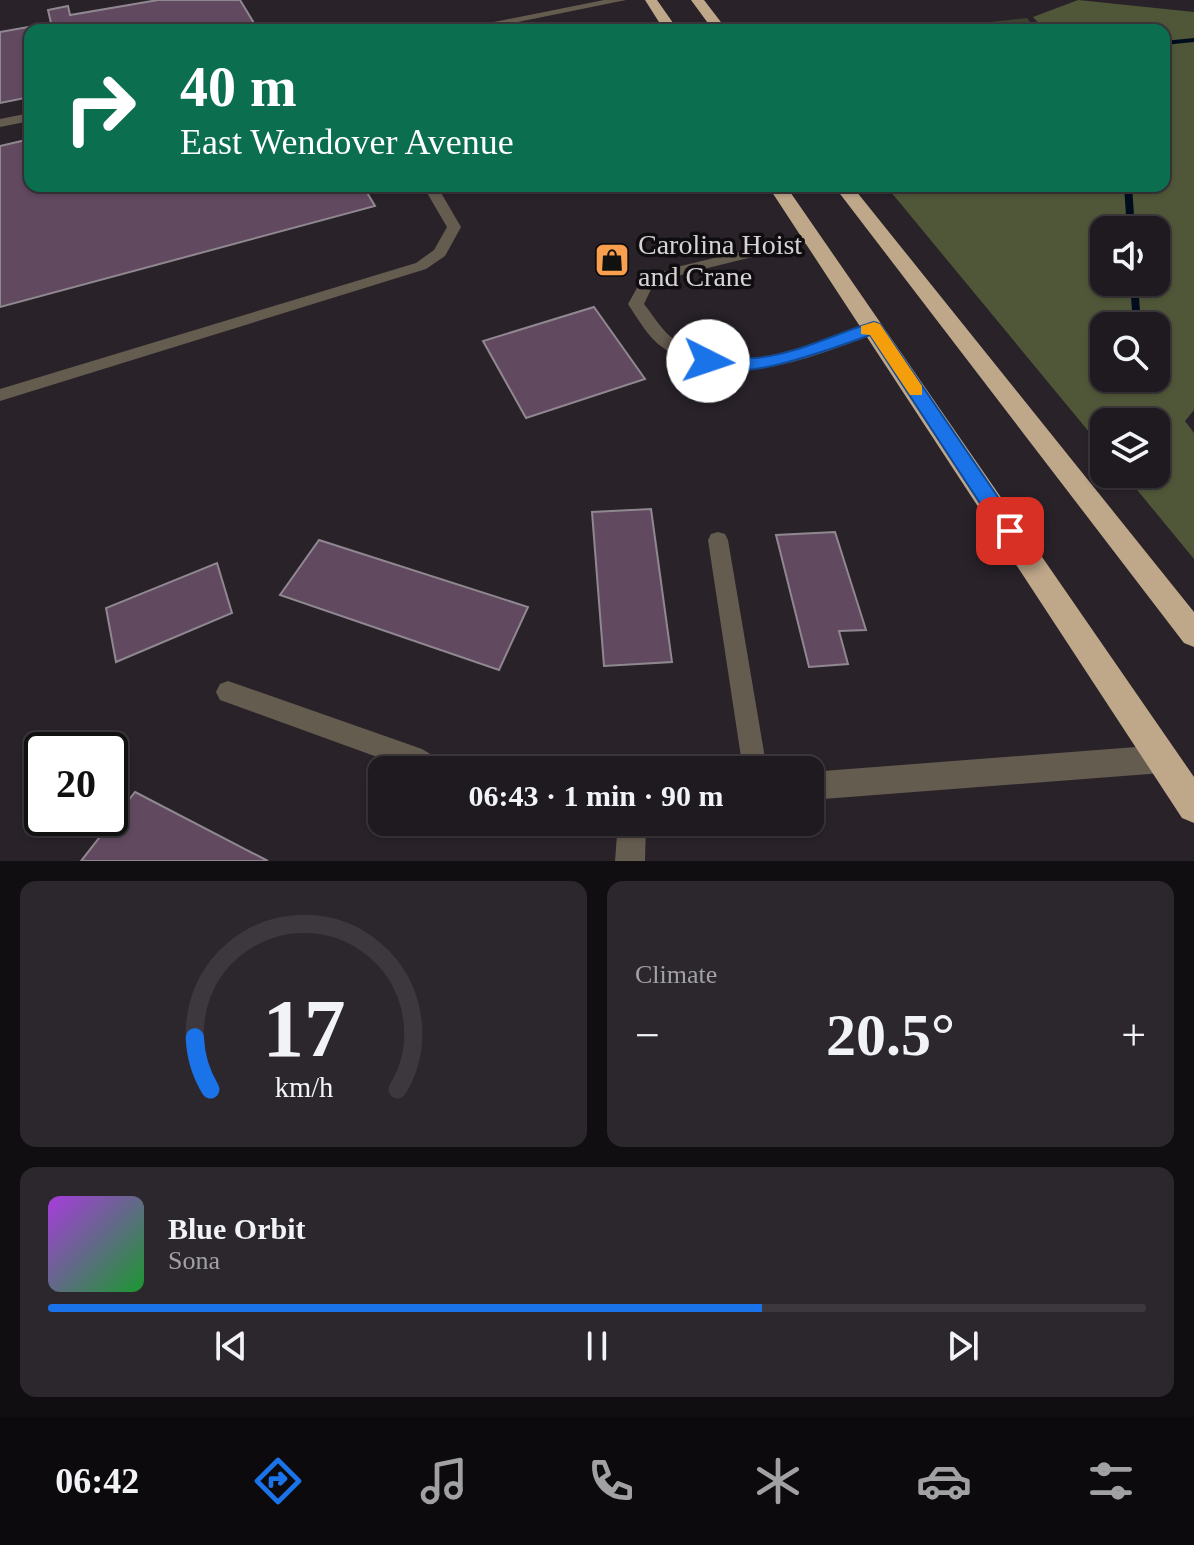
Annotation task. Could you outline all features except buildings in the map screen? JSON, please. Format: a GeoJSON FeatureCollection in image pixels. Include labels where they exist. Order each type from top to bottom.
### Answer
{"type":"FeatureCollection","features":[{"type":"Feature","properties":{"kind":"highway"},"geometry":{"type":"LineString","coordinates":[[651,0],[667,24]]}},
{"type":"Feature","properties":{"kind":"highway"},"geometry":{"type":"LineString","coordinates":[[697,0],[715,24]]}},
{"type":"Feature","properties":{"kind":"highway"},"geometry":{"type":"LineString","coordinates":[[781,192],[1194,806]]}},
{"type":"Feature","properties":{"kind":"highway"},"geometry":{"type":"LineString","coordinates":[[848,192],[1194,634]]}},
{"type":"Feature","properties":{"kind":"street"},"geometry":{"type":"LineString","coordinates":[[492,24],[621,0]]}},
{"type":"Feature","properties":{"kind":"street"},"geometry":{"type":"LineString","coordinates":[[0,123],[24,118]]}},
{"type":"Feature","properties":{"kind":"street"},"geometry":{"type":"LineString","coordinates":[[824,785],[1162,759]]}},
{"type":"Feature","properties":{"kind":"street"},"geometry":{"type":"LineString","coordinates":[[626,836],[630,861]]}},
{"type":"Feature","properties":{"kind":"lane"},"geometry":{"type":"LineString","coordinates":[[0,395],[421,266],[440,253],[454,227],[434,192]]}},
{"type":"Feature","properties":{"kind":"lane"},"geometry":{"type":"LineString","coordinates":[[813,238],[682,270],[647,282],[636,304],[670,346],[708,361],[752,364],[788,358],[874,328]]}},
{"type":"Feature","properties":{"kind":"lane"},"geometry":{"type":"LineString","coordinates":[[718,540],[753,756]]}},
{"type":"Feature","properties":{"kind":"lane"},"geometry":{"type":"LineString","coordinates":[[228,692],[408,756]]}},
{"type":"Feature","properties":{"kind":"green space"},"geometry":{"type":"Polygon","coordinates":[[[1078,0],[1194,12],[1194,410],[1185,421],[1194,433],[1194,559],[1136,488],[1170,488],[1170,408],[1090,408],[1090,433],[891,192],[1170,192],[1170,24],[1039,24],[1033,17],[1078,0]]]}},
{"type":"Feature","properties":{"kind":"green space"},"geometry":{"type":"Polygon","coordinates":[[[1027,18],[1032,24],[972,24],[1027,18]]]}},
{"type":"Feature","properties":{"kind":"waterway"},"geometry":{"type":"LineString","coordinates":[[1170,42],[1194,40]]}},
{"type":"Feature","properties":{"kind":"waterway"},"geometry":{"type":"LineString","coordinates":[[1128,192],[1130,216]]}},
{"type":"Feature","properties":{"kind":"waterway"},"geometry":{"type":"LineString","coordinates":[[1135,296],[1136,312]]}},
{"type":"Feature","properties":{"kind":"slow traffic"},"geometry":{"type":"LineString","coordinates":[[867,330],[874,328],[916,391]]}},
{"type":"Feature","properties":{"kind":"place","name":"Carolina Hoist and Crane"},"geometry":{"type":"Point","coordinates":[612,260]}},
{"type":"Feature","properties":{"kind":"route"},"geometry":{"type":"LineString","coordinates":[[708,361],[752,364],[788,358],[874,328],[1010,531]]}}]}
